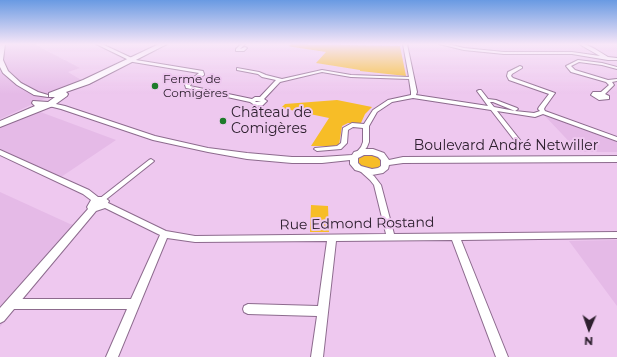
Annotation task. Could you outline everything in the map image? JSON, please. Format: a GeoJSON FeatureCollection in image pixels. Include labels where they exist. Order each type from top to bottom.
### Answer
{"type":"FeatureCollection","features":[{"type":"Feature","properties":{"kind":"main road"},"geometry":{"type":"LineString","coordinates":[[1,61],[2,66],[11,78],[36,94],[138,134],[194,148],[263,158],[332,160],[356,158],[363,171],[372,172],[380,171],[385,167],[381,157]]}},
{"type":"Feature","properties":{"kind":"main road"},"geometry":{"type":"LineString","coordinates":[[0,123],[53,101],[86,82],[132,61]]}},
{"type":"Feature","properties":{"kind":"main road"},"geometry":{"type":"LineString","coordinates":[[19,84],[22,90],[40,105],[53,101]]}},
{"type":"Feature","properties":{"kind":"main road"},"geometry":{"type":"LineString","coordinates":[[0,123],[27,109],[36,102]]}},
{"type":"Feature","properties":{"kind":"main road","name":"Boulevard André Netwiller"},"geometry":{"type":"LineString","coordinates":[[356,158],[367,151],[381,157],[403,160],[614,159]]}},
{"type":"Feature","properties":{"kind":"street"},"geometry":{"type":"LineString","coordinates":[[137,61],[201,72],[202,74],[189,83],[187,85],[188,87],[253,101],[253,103],[259,104],[264,101],[261,99],[278,81],[322,71],[352,76],[411,78]]}},
{"type":"Feature","properties":{"kind":"street"},"geometry":{"type":"LineString","coordinates":[[408,61],[414,92],[413,96]]}},
{"type":"Feature","properties":{"kind":"street"},"geometry":{"type":"LineString","coordinates":[[587,61],[578,61],[568,66],[573,71],[608,81],[617,80]]}},
{"type":"Feature","properties":{"kind":"street"},"geometry":{"type":"LineString","coordinates":[[605,61],[617,68]]}},
{"type":"Feature","properties":{"kind":"street"},"geometry":{"type":"LineString","coordinates":[[520,66],[510,73],[509,76],[511,79],[552,93],[541,109],[543,112]]}},
{"type":"Feature","properties":{"kind":"street"},"geometry":{"type":"LineString","coordinates":[[239,70],[259,73],[264,76],[281,80]]}},
{"type":"Feature","properties":{"kind":"street"},"geometry":{"type":"LineString","coordinates":[[602,94],[612,85],[608,81]]}},
{"type":"Feature","properties":{"kind":"street"},"geometry":{"type":"LineString","coordinates":[[479,91],[517,140]]}},
{"type":"Feature","properties":{"kind":"street"},"geometry":{"type":"LineString","coordinates":[[356,158],[364,147],[366,142],[366,126],[375,111],[384,103],[395,99],[413,96],[532,115],[543,112],[617,139]]}},
{"type":"Feature","properties":{"kind":"street"},"geometry":{"type":"LineString","coordinates":[[485,100],[521,110]]}},
{"type":"Feature","properties":{"kind":"street"},"geometry":{"type":"LineString","coordinates":[[317,149],[339,148],[344,143],[345,128],[352,125],[366,126]]}},
{"type":"Feature","properties":{"kind":"street"},"geometry":{"type":"LineString","coordinates":[[366,142],[369,147],[381,157]]}},
{"type":"Feature","properties":{"kind":"street","name":"Rue Edmond Rostand"},"geometry":{"type":"LineString","coordinates":[[0,152],[86,192],[99,203],[165,234],[195,239],[617,235]]}},
{"type":"Feature","properties":{"kind":"street"},"geometry":{"type":"LineString","coordinates":[[0,317],[99,203],[151,161]]}},
{"type":"Feature","properties":{"kind":"street"},"geometry":{"type":"LineString","coordinates":[[363,171],[372,178],[377,185],[391,237]]}},
{"type":"Feature","properties":{"kind":"street"},"geometry":{"type":"LineString","coordinates":[[377,185],[380,171]]}},
{"type":"Feature","properties":{"kind":"street"},"geometry":{"type":"LineString","coordinates":[[112,357],[161,240],[165,234]]}},
{"type":"Feature","properties":{"kind":"street"},"geometry":{"type":"LineString","coordinates":[[455,236],[502,357]]}},
{"type":"Feature","properties":{"kind":"street"},"geometry":{"type":"LineString","coordinates":[[317,357],[332,238]]}},
{"type":"Feature","properties":{"kind":"street"},"geometry":{"type":"LineString","coordinates":[[11,304],[134,304]]}},
{"type":"Feature","properties":{"kind":"street"},"geometry":{"type":"LineString","coordinates":[[248,308],[323,312]]}},
{"type":"Feature","properties":{"kind":"shaded area"},"geometry":{"type":"Polygon","coordinates":[[[0,61],[66,61],[80,68],[68,72],[83,81],[0,119],[0,61]]]}},
{"type":"Feature","properties":{"kind":"shaded area"},"geometry":{"type":"Polygon","coordinates":[[[318,61],[403,61],[406,76],[360,71],[316,63],[318,61]]]}},
{"type":"Feature","properties":{"kind":"shaded area"},"geometry":{"type":"Polygon","coordinates":[[[337,100],[372,107],[365,114],[361,123],[348,123],[342,126],[339,145],[334,146],[311,146],[329,118],[281,108],[285,104],[337,100]]]}},
{"type":"Feature","properties":{"kind":"shaded area"},"geometry":{"type":"Polygon","coordinates":[[[35,110],[116,140],[61,177],[0,149],[0,127],[35,110]]]}},
{"type":"Feature","properties":{"kind":"shaded area"},"geometry":{"type":"Polygon","coordinates":[[[544,115],[617,142],[617,152],[579,152],[544,115]]]}},
{"type":"Feature","properties":{"kind":"shaded area"},"geometry":{"type":"Polygon","coordinates":[[[366,153],[380,157],[383,165],[379,169],[367,169],[357,164],[357,157],[366,153]]]}},
{"type":"Feature","properties":{"kind":"shaded area"},"geometry":{"type":"Polygon","coordinates":[[[0,192],[70,224],[83,226],[0,327],[0,192]]]}},
{"type":"Feature","properties":{"kind":"shaded area"},"geometry":{"type":"Polygon","coordinates":[[[311,205],[328,206],[329,232],[310,232],[311,205]]]}},
{"type":"Feature","properties":{"kind":"shaded area"},"geometry":{"type":"Polygon","coordinates":[[[617,240],[617,306],[569,241],[617,240]]]}},
{"type":"Feature","properties":{"kind":"place","name":"Ferme de Comigères"},"geometry":{"type":"Point","coordinates":[155,86]}},
{"type":"Feature","properties":{"kind":"place","name":"Château de Comigères"},"geometry":{"type":"Point","coordinates":[223,121]}}]}
